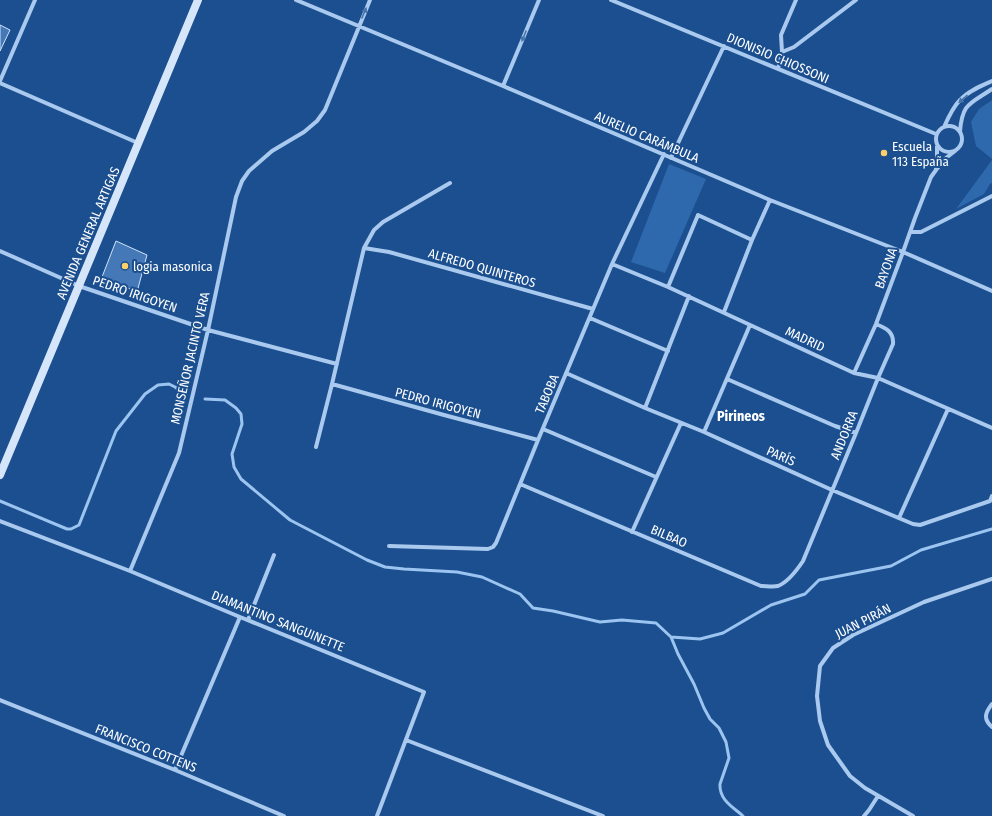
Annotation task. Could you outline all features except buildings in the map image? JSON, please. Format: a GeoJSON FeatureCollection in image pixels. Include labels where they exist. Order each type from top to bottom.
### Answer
{"type":"FeatureCollection","features":[{"type":"Feature","properties":{"kind":"main road","name":"AVENIDA GENERAL ARTIGAS"},"geometry":{"type":"LineString","coordinates":[[0,475],[198,0]]}},
{"type":"Feature","properties":{"kind":"street"},"geometry":{"type":"LineString","coordinates":[[35,0],[0,82],[139,143]]}},
{"type":"Feature","properties":{"kind":"street","name":"AURELIO CARÁMBULA"},"geometry":{"type":"LineString","coordinates":[[296,0],[503,86],[770,200],[903,252],[992,291]]}},
{"type":"Feature","properties":{"kind":"street","name":"MONSEÑOR JACINTO VERA"},"geometry":{"type":"LineString","coordinates":[[130,571],[179,453],[208,330],[236,197],[242,181],[249,171],[272,152],[304,132],[317,121],[325,110],[370,0]]}},
{"type":"Feature","properties":{"kind":"street"},"geometry":{"type":"LineString","coordinates":[[503,86],[539,0]]}},
{"type":"Feature","properties":{"kind":"street","name":"DIONISIO CHIOSSONI"},"geometry":{"type":"LineString","coordinates":[[611,0],[936,134]]}},
{"type":"Feature","properties":{"kind":"street"},"geometry":{"type":"LineString","coordinates":[[778,69],[782,52],[781,35],[796,0]]}},
{"type":"Feature","properties":{"kind":"street"},"geometry":{"type":"LineString","coordinates":[[782,52],[794,46],[856,0]]}},
{"type":"Feature","properties":{"kind":"street"},"geometry":{"type":"LineString","coordinates":[[671,158],[724,46]]}},
{"type":"Feature","properties":{"kind":"street"},"geometry":{"type":"LineString","coordinates":[[944,127],[950,114],[960,100],[970,92],[992,81]]}},
{"type":"Feature","properties":{"kind":"street"},"geometry":{"type":"LineString","coordinates":[[960,132],[955,127],[951,126],[944,127],[939,130],[935,138],[937,146],[947,153],[955,151],[961,145],[961,119],[964,111],[970,103],[992,89]]}},
{"type":"Feature","properties":{"kind":"street","name":"BAYONA"},"geometry":{"type":"LineString","coordinates":[[936,170],[937,146]]}},
{"type":"Feature","properties":{"kind":"street","name":"BAYONA"},"geometry":{"type":"LineString","coordinates":[[854,373],[876,324],[925,192],[936,170],[946,158],[955,151]]}},
{"type":"Feature","properties":{"kind":"street","name":"TABOBA"},"geometry":{"type":"LineString","coordinates":[[389,546],[488,549],[493,547],[496,543],[612,264],[664,154]]}},
{"type":"Feature","properties":{"kind":"street"},"geometry":{"type":"LineString","coordinates":[[316,447],[364,248],[374,230],[383,222],[450,183]]}},
{"type":"Feature","properties":{"kind":"street"},"geometry":{"type":"LineString","coordinates":[[910,232],[921,232],[992,196]]}},
{"type":"Feature","properties":{"kind":"street"},"geometry":{"type":"LineString","coordinates":[[724,312],[752,240],[770,200]]}},
{"type":"Feature","properties":{"kind":"street"},"geometry":{"type":"LineString","coordinates":[[668,287],[698,215],[752,240]]}},
{"type":"Feature","properties":{"kind":"street","name":"ALFREDO QUINTEROS"},"geometry":{"type":"LineString","coordinates":[[364,248],[389,252],[593,309]]}},
{"type":"Feature","properties":{"kind":"street","name":"PEDRO IRIGOYEN"},"geometry":{"type":"LineString","coordinates":[[0,251],[79,286],[208,330],[337,364]]}},
{"type":"Feature","properties":{"kind":"street","name":"MADRID"},"geometry":{"type":"LineString","coordinates":[[612,264],[689,296],[854,373],[878,378],[992,428]]}},
{"type":"Feature","properties":{"kind":"street"},"geometry":{"type":"LineString","coordinates":[[645,408],[689,296]]}},
{"type":"Feature","properties":{"kind":"street"},"geometry":{"type":"LineString","coordinates":[[590,318],[668,351]]}},
{"type":"Feature","properties":{"kind":"street","name":"ANDORRA"},"geometry":{"type":"LineString","coordinates":[[803,561],[893,344],[894,337],[891,333],[885,328],[876,324]]}},
{"type":"Feature","properties":{"kind":"street"},"geometry":{"type":"LineString","coordinates":[[704,432],[750,325]]}},
{"type":"Feature","properties":{"kind":"street","name":"PARÍS"},"geometry":{"type":"LineString","coordinates":[[566,373],[913,524],[920,524],[990,500],[992,496]]}},
{"type":"Feature","properties":{"kind":"street"},"geometry":{"type":"LineString","coordinates":[[727,379],[835,426],[856,433]]}},
{"type":"Feature","properties":{"kind":"street","name":"PEDRO IRIGOYEN"},"geometry":{"type":"LineString","coordinates":[[332,384],[538,440]]}},
{"type":"Feature","properties":{"kind":"street"},"geometry":{"type":"LineString","coordinates":[[899,518],[948,409]]}},
{"type":"Feature","properties":{"kind":"street"},"geometry":{"type":"LineString","coordinates":[[632,532],[681,423]]}},
{"type":"Feature","properties":{"kind":"street"},"geometry":{"type":"LineString","coordinates":[[543,429],[656,477]]}},
{"type":"Feature","properties":{"kind":"street","name":"BILBAO"},"geometry":{"type":"LineString","coordinates":[[520,484],[761,586],[777,586],[797,571],[803,561]]}},
{"type":"Feature","properties":{"kind":"street","name":"DIAMANTINO SANGUINETTE"},"geometry":{"type":"LineString","coordinates":[[0,521],[130,571],[424,692],[377,816]]}},
{"type":"Feature","properties":{"kind":"street"},"geometry":{"type":"LineString","coordinates":[[248,620],[274,555]]}},
{"type":"Feature","properties":{"kind":"street","name":"JUAN PIRÁN"},"geometry":{"type":"LineString","coordinates":[[913,816],[865,788],[850,776],[828,745],[820,721],[817,696],[820,666],[833,648],[853,634],[924,602],[992,580]]}},
{"type":"Feature","properties":{"kind":"street"},"geometry":{"type":"LineString","coordinates":[[175,770],[240,617]]}},
{"type":"Feature","properties":{"kind":"street","name":"FRANCISCO COTTENS"},"geometry":{"type":"LineString","coordinates":[[0,700],[175,770],[284,816]]}},
{"type":"Feature","properties":{"kind":"street"},"geometry":{"type":"LineString","coordinates":[[992,704],[988,708],[986,717],[987,722],[992,727]]}},
{"type":"Feature","properties":{"kind":"street"},"geometry":{"type":"LineString","coordinates":[[406,740],[603,816]]}},
{"type":"Feature","properties":{"kind":"street"},"geometry":{"type":"LineString","coordinates":[[864,816],[878,796]]}},
{"type":"Feature","properties":{"kind":"shaded area"},"geometry":{"type":"Polygon","coordinates":[[[992,100],[992,159],[976,146],[971,122],[979,109],[992,100]]]}},
{"type":"Feature","properties":{"kind":"shaded area"},"geometry":{"type":"Polygon","coordinates":[[[992,160],[992,183],[984,194],[956,209],[992,160]]]}},
{"type":"Feature","properties":{"kind":"shaded area"},"geometry":{"type":"Polygon","coordinates":[[[669,164],[706,179],[665,273],[631,262],[669,164]]]}},
{"type":"Feature","properties":{"kind":"waterway"},"geometry":{"type":"LineString","coordinates":[[0,501],[67,529],[71,529],[79,525],[116,431],[145,394],[158,385],[169,384],[183,393]]}},
{"type":"Feature","properties":{"kind":"waterway"},"geometry":{"type":"LineString","coordinates":[[205,399],[225,400],[236,408],[241,414],[242,424],[232,454],[234,467],[241,479],[290,520],[367,560],[385,567],[457,572],[482,577],[520,594],[533,608],[600,622],[622,620],[656,623],[671,637],[700,639],[723,633],[771,605],[805,594],[819,580],[891,566],[921,550],[992,529]]}},
{"type":"Feature","properties":{"kind":"waterway"},"geometry":{"type":"LineString","coordinates":[[671,637],[704,708],[710,719],[719,728],[726,742],[729,758],[720,784],[720,790],[727,803],[743,816]]}},
{"type":"Feature","properties":{"kind":"place","name":"Escuela 113 España"},"geometry":{"type":"Point","coordinates":[884,153]}},
{"type":"Feature","properties":{"kind":"place","name":"logia masonica"},"geometry":{"type":"Point","coordinates":[125,266]}},
{"type":"Feature","properties":{"kind":"district","name":"Pirineos"},"geometry":{"type":"Point","coordinates":[741,416]}}]}
